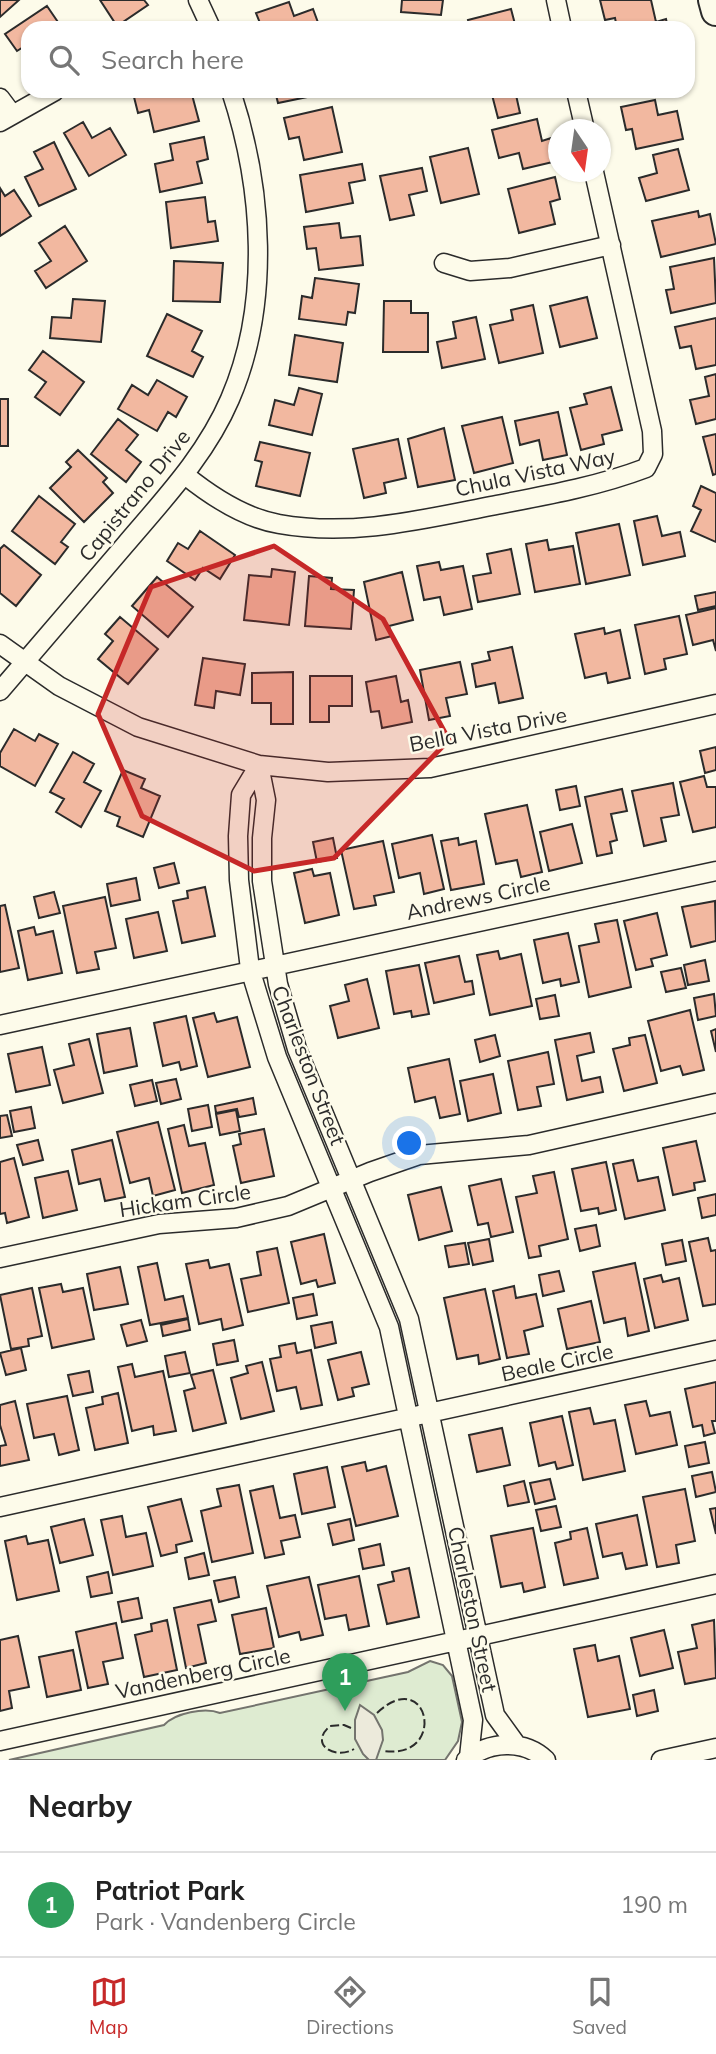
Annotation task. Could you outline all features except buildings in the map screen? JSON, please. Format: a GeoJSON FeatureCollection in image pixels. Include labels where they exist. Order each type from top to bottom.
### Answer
{"type":"FeatureCollection","features":[{"type":"Feature","properties":{"kind":"main road"},"geometry":{"type":"LineString","coordinates":[[713,0],[716,11]]}},
{"type":"Feature","properties":{"kind":"street"},"geometry":{"type":"LineString","coordinates":[[198,0],[205,21]]}},
{"type":"Feature","properties":{"kind":"street"},"geometry":{"type":"LineString","coordinates":[[556,0],[560,21]]}},
{"type":"Feature","properties":{"kind":"street"},"geometry":{"type":"LineString","coordinates":[[0,97],[6,118],[42,98]]}},
{"type":"Feature","properties":{"kind":"street","name":"Capistrano Drive"},"geometry":{"type":"LineString","coordinates":[[0,691],[185,475],[230,400],[256,315],[258,250],[252,185],[233,98]]}},
{"type":"Feature","properties":{"kind":"street"},"geometry":{"type":"LineString","coordinates":[[578,98],[582,119]]}},
{"type":"Feature","properties":{"kind":"street","name":"Chula Vista Way"},"geometry":{"type":"LineString","coordinates":[[185,475],[228,505],[276,524],[336,531],[390,526],[562,492],[646,468],[653,454],[652,431],[596,182]]}},
{"type":"Feature","properties":{"kind":"street"},"geometry":{"type":"LineString","coordinates":[[444,263],[470,271],[510,268],[611,245]]}},
{"type":"Feature","properties":{"kind":"street","name":"Bella Vista Drive"},"geometry":{"type":"LineString","coordinates":[[0,644],[59,686],[138,727],[260,765],[328,772],[430,768],[716,704]]}},
{"type":"Feature","properties":{"kind":"street","name":"Charleston Street"},"geometry":{"type":"LineString","coordinates":[[260,765],[266,800],[262,838],[262,881],[274,964],[297,1049],[409,1319],[432,1413],[495,1715],[516,1744]]}},
{"type":"Feature","properties":{"kind":"street","name":"Charleston Street"},"geometry":{"type":"LineString","coordinates":[[260,765],[241,795],[238,836],[239,880],[250,969],[277,1056],[389,1327],[473,1720],[467,1758]]}},
{"type":"Feature","properties":{"kind":"street","name":"Andrews Circle"},"geometry":{"type":"LineString","coordinates":[[250,969],[716,871]]}},
{"type":"Feature","properties":{"kind":"street"},"geometry":{"type":"LineString","coordinates":[[0,1025],[250,969]]}},
{"type":"Feature","properties":{"kind":"street"},"geometry":{"type":"LineString","coordinates":[[332,1188],[419,1155],[529,1145],[716,1103]]}},
{"type":"Feature","properties":{"kind":"street","name":"Hickam Circle"},"geometry":{"type":"LineString","coordinates":[[0,1258],[159,1224],[236,1218],[288,1206],[332,1188]]}},
{"type":"Feature","properties":{"kind":"street","name":"Beale Circle"},"geometry":{"type":"LineString","coordinates":[[408,1418],[716,1350]]}},
{"type":"Feature","properties":{"kind":"street"},"geometry":{"type":"LineString","coordinates":[[0,1507],[408,1418]]}},
{"type":"Feature","properties":{"kind":"street"},"geometry":{"type":"LineString","coordinates":[[457,1640],[716,1584]]}},
{"type":"Feature","properties":{"kind":"street","name":"Vandenberg Circle"},"geometry":{"type":"LineString","coordinates":[[0,1741],[457,1640]]}},
{"type":"Feature","properties":{"kind":"street"},"geometry":{"type":"LineString","coordinates":[[467,1758],[492,1746],[516,1744],[546,1760]]}},
{"type":"Feature","properties":{"kind":"street"},"geometry":{"type":"LineString","coordinates":[[661,1760],[716,1748]]}},
{"type":"Feature","properties":{"kind":"highlighted area"},"geometry":{"type":"Polygon","coordinates":[[[274,546],[383,619],[449,740],[334,858],[254,871],[142,816],[98,714],[151,587],[274,546]]]}},
{"type":"Feature","properties":{"kind":"green space"},"geometry":{"type":"Polygon","coordinates":[[[430,1661],[443,1665],[452,1676],[462,1722],[458,1741],[445,1760],[9,1760],[164,1725],[175,1717],[190,1712],[220,1713],[408,1672],[430,1661]]]}},
{"type":"Feature","properties":{"kind":"shaded area"},"geometry":{"type":"Polygon","coordinates":[[[360,1705],[374,1715],[382,1730],[383,1740],[376,1760],[369,1760],[363,1754],[355,1739],[355,1720],[360,1705]]]}},
{"type":"Feature","properties":{"kind":"fence"},"geometry":{"type":"LineString","coordinates":[[377,1713],[395,1701],[409,1700],[419,1706],[424,1717],[424,1730],[417,1742],[404,1750],[384,1751]]}},
{"type":"Feature","properties":{"kind":"fence"},"geometry":{"type":"LineString","coordinates":[[351,1728],[344,1725],[330,1726],[322,1739],[323,1745],[333,1752],[354,1749]]}},
{"type":"Feature","properties":{"kind":"place","name":"Patriot Park"},"geometry":{"type":"Point","coordinates":[345,1711]}}]}
